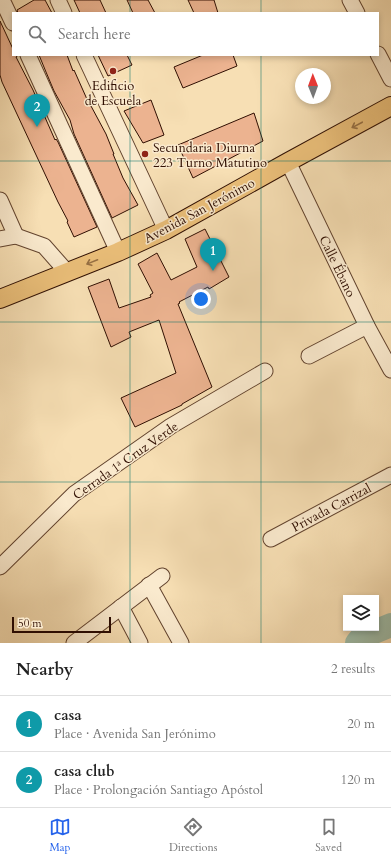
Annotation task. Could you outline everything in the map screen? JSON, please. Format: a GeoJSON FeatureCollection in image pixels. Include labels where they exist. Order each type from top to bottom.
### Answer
{"type":"FeatureCollection","features":[{"type":"Feature","properties":{"kind":"main road","name":"Avenida San Jerónimo"},"geometry":{"type":"LineString","coordinates":[[0,299],[118,252],[166,230],[391,106]]}},
{"type":"Feature","properties":{"kind":"street"},"geometry":{"type":"LineString","coordinates":[[58,0],[64,12]]}},
{"type":"Feature","properties":{"kind":"street"},"geometry":{"type":"LineString","coordinates":[[4,4],[12,21]]}},
{"type":"Feature","properties":{"kind":"street"},"geometry":{"type":"LineString","coordinates":[[28,56],[118,252]]}},
{"type":"Feature","properties":{"kind":"street"},"geometry":{"type":"LineString","coordinates":[[84,56],[166,230]]}},
{"type":"Feature","properties":{"kind":"street"},"geometry":{"type":"LineString","coordinates":[[379,56],[391,79]]}},
{"type":"Feature","properties":{"kind":"street","name":"Calle Ébano"},"geometry":{"type":"LineString","coordinates":[[288,162],[367,326],[391,370]]}},
{"type":"Feature","properties":{"kind":"street"},"geometry":{"type":"LineString","coordinates":[[0,200],[16,236]]}},
{"type":"Feature","properties":{"kind":"street"},"geometry":{"type":"LineString","coordinates":[[0,239],[16,236],[44,246],[68,272]]}},
{"type":"Feature","properties":{"kind":"street"},"geometry":{"type":"LineString","coordinates":[[309,356],[367,326]]}},
{"type":"Feature","properties":{"kind":"street","name":"Cerrada 1ª Cruz Verde"},"geometry":{"type":"LineString","coordinates":[[0,567],[74,494],[171,426],[264,371]]}},
{"type":"Feature","properties":{"kind":"street","name":"Privada Carrizal"},"geometry":{"type":"LineString","coordinates":[[271,539],[391,475]]}},
{"type":"Feature","properties":{"kind":"street"},"geometry":{"type":"LineString","coordinates":[[82,640],[121,607],[162,576]]}},
{"type":"Feature","properties":{"kind":"street"},"geometry":{"type":"LineString","coordinates":[[150,585],[181,643]]}},
{"type":"Feature","properties":{"kind":"street"},"geometry":{"type":"LineString","coordinates":[[121,607],[140,643]]}},
{"type":"Feature","properties":{"kind":"building"},"geometry":{"type":"Polygon","coordinates":[[[34,0],[45,0],[51,12],[18,12],[17,10],[34,0]]]}},
{"type":"Feature","properties":{"kind":"building"},"geometry":{"type":"Polygon","coordinates":[[[74,0],[100,0],[106,12],[80,12],[74,0]]]}},
{"type":"Feature","properties":{"kind":"building"},"geometry":{"type":"Polygon","coordinates":[[[127,0],[148,0],[154,12],[133,12],[127,0]]]}},
{"type":"Feature","properties":{"kind":"building"},"geometry":{"type":"Polygon","coordinates":[[[188,0],[214,0],[218,12],[194,12],[188,0]]]}},
{"type":"Feature","properties":{"kind":"building"},"geometry":{"type":"Polygon","coordinates":[[[0,21],[12,47],[12,56],[17,57],[97,227],[74,237],[0,75],[0,21]]]}},
{"type":"Feature","properties":{"kind":"building"},"geometry":{"type":"Polygon","coordinates":[[[39,56],[67,56],[90,106],[106,134],[123,178],[138,205],[112,218],[74,134],[70,120],[54,91],[39,56]]]}},
{"type":"Feature","properties":{"kind":"building","name":"Edificio de Escuela"},"geometry":{"type":"Polygon","coordinates":[[[98,56],[128,56],[132,65],[108,76],[98,56]]]}},
{"type":"Feature","properties":{"kind":"building","name":"Edificio de Escuela"},"geometry":{"type":"Polygon","coordinates":[[[201,56],[233,56],[237,66],[183,88],[174,67],[201,56]]]}},
{"type":"Feature","properties":{"kind":"building","name":"Edificio de Escuela"},"geometry":{"type":"Polygon","coordinates":[[[151,100],[164,135],[143,143],[124,111],[151,100]]]}},
{"type":"Feature","properties":{"kind":"building"},"geometry":{"type":"Polygon","coordinates":[[[254,113],[263,141],[193,178],[178,145],[254,113]]]}},
{"type":"Feature","properties":{"kind":"building"},"geometry":{"type":"Polygon","coordinates":[[[205,229],[229,277],[209,289],[208,287],[179,302],[180,303],[178,304],[212,387],[182,405],[135,427],[121,398],[176,373],[159,320],[129,332],[131,337],[111,347],[88,287],[109,279],[119,308],[151,297],[150,295],[153,293],[138,264],[157,253],[171,280],[197,267],[185,239],[205,229]]]}},
{"type":"Feature","properties":{"kind":"waterway"},"geometry":{"type":"LineString","coordinates":[[357,643],[362,637],[391,625]]}},
{"type":"Feature","properties":{"kind":"place","name":"Edificio de Escuela"},"geometry":{"type":"Point","coordinates":[113,71]}},
{"type":"Feature","properties":{"kind":"place","name":"casa club"},"geometry":{"type":"Point","coordinates":[37,127]}},
{"type":"Feature","properties":{"kind":"place","name":"Secundaria Diurna 223 Turno Matutino"},"geometry":{"type":"Point","coordinates":[145,154]}},
{"type":"Feature","properties":{"kind":"place","name":"casa"},"geometry":{"type":"Point","coordinates":[213,271]}}]}
